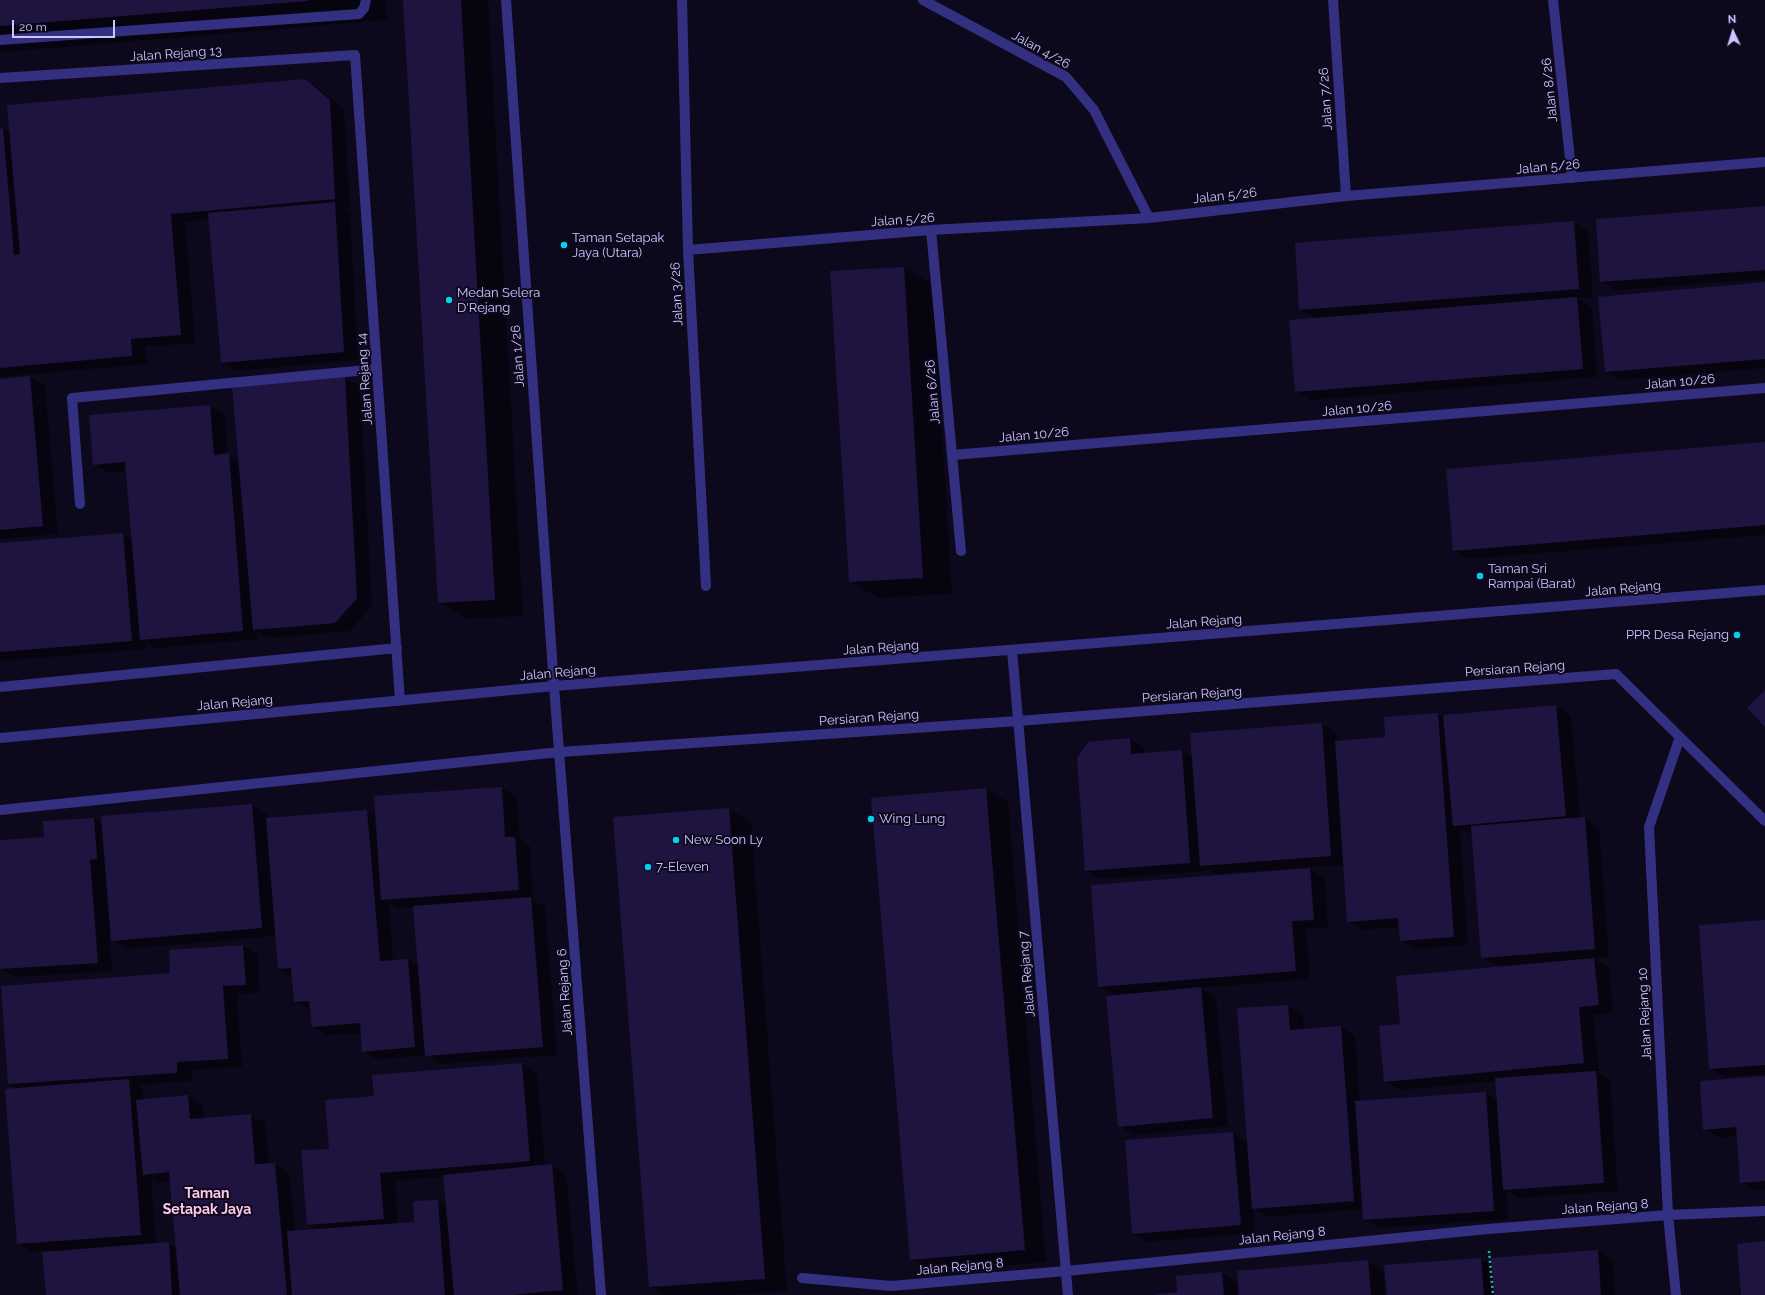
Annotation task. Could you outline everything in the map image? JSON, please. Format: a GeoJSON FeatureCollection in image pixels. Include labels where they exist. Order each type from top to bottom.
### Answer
{"type":"FeatureCollection","features":[{"type":"Feature","properties":{"kind":"street"},"geometry":{"type":"LineString","coordinates":[[0,40],[359,14],[364,8],[366,0]]}},
{"type":"Feature","properties":{"kind":"street","name":"Jalan 1/26"},"geometry":{"type":"LineString","coordinates":[[506,0],[554,686]]}},
{"type":"Feature","properties":{"kind":"street","name":"Jalan 3/26"},"geometry":{"type":"LineString","coordinates":[[682,0],[688,250],[706,586]]}},
{"type":"Feature","properties":{"kind":"street","name":"Jalan 4/26"},"geometry":{"type":"LineString","coordinates":[[923,0],[1066,78],[1094,110],[1149,218]]}},
{"type":"Feature","properties":{"kind":"street","name":"Jalan 7/26"},"geometry":{"type":"LineString","coordinates":[[1333,0],[1346,196]]}},
{"type":"Feature","properties":{"kind":"street","name":"Jalan 8/26"},"geometry":{"type":"LineString","coordinates":[[1553,0],[1572,178]]}},
{"type":"Feature","properties":{"kind":"street","name":"Jalan Rejang 13"},"geometry":{"type":"LineString","coordinates":[[0,78],[355,55]]}},
{"type":"Feature","properties":{"kind":"street","name":"Jalan Rejang 14"},"geometry":{"type":"LineString","coordinates":[[355,55],[400,701]]}},
{"type":"Feature","properties":{"kind":"street","name":"Jalan 5/26"},"geometry":{"type":"LineString","coordinates":[[688,250],[931,230],[1149,218],[1346,196],[1765,162]]}},
{"type":"Feature","properties":{"kind":"street","name":"Jalan 6/26"},"geometry":{"type":"LineString","coordinates":[[931,230],[962,551]]}},
{"type":"Feature","properties":{"kind":"street"},"geometry":{"type":"LineString","coordinates":[[80,504],[72,398],[377,369]]}},
{"type":"Feature","properties":{"kind":"street","name":"Jalan 10/26"},"geometry":{"type":"LineString","coordinates":[[952,455],[1765,388]]}},
{"type":"Feature","properties":{"kind":"street","name":"Jalan Rejang"},"geometry":{"type":"LineString","coordinates":[[0,738],[554,686],[1765,590]]}},
{"type":"Feature","properties":{"kind":"street"},"geometry":{"type":"LineString","coordinates":[[0,687],[397,648]]}},
{"type":"Feature","properties":{"kind":"street","name":"Jalan Rejang 7"},"geometry":{"type":"LineString","coordinates":[[1012,650],[1068,1295]]}},
{"type":"Feature","properties":{"kind":"street","name":"Persiaran Rejang"},"geometry":{"type":"LineString","coordinates":[[0,810],[560,752],[1018,721],[1616,674],[1765,821]]}},
{"type":"Feature","properties":{"kind":"street","name":"Jalan Rejang 6"},"geometry":{"type":"LineString","coordinates":[[554,686],[601,1295]]}},
{"type":"Feature","properties":{"kind":"street","name":"Jalan Rejang 10"},"geometry":{"type":"LineString","coordinates":[[1676,1295],[1668,1215],[1649,827],[1680,737]]}},
{"type":"Feature","properties":{"kind":"street","name":"Jalan Rejang 8"},"geometry":{"type":"LineString","coordinates":[[802,1278],[891,1286],[1066,1271],[1488,1229],[1668,1215],[1765,1211]]}},
{"type":"Feature","properties":{"kind":"path"},"geometry":{"type":"LineString","coordinates":[[1488,1229],[1493,1295]]}},
{"type":"Feature","properties":{"kind":"building"},"geometry":{"type":"Polygon","coordinates":[[[0,0],[308,0],[308,1],[0,26],[0,0]]]}},
{"type":"Feature","properties":{"kind":"building","name":"Medan Selera D'Rejang"},"geometry":{"type":"Polygon","coordinates":[[[403,0],[461,0],[495,600],[438,603],[403,0]]]}},
{"type":"Feature","properties":{"kind":"building"},"geometry":{"type":"Polygon","coordinates":[[[305,79],[330,100],[335,199],[171,214],[181,335],[131,339],[132,356],[0,368],[0,129],[3,128],[14,255],[20,254],[7,105],[305,79]]]}},
{"type":"Feature","properties":{"kind":"building"},"geometry":{"type":"Polygon","coordinates":[[[335,202],[344,352],[221,363],[208,213],[335,202]]]}},
{"type":"Feature","properties":{"kind":"building"},"geometry":{"type":"Polygon","coordinates":[[[1765,206],[1765,270],[1600,282],[1596,219],[1765,206]]]}},
{"type":"Feature","properties":{"kind":"building"},"geometry":{"type":"Polygon","coordinates":[[[1574,221],[1579,289],[1299,310],[1295,243],[1574,221]]]}},
{"type":"Feature","properties":{"kind":"building"},"geometry":{"type":"Polygon","coordinates":[[[904,267],[923,578],[849,582],[830,271],[904,267]]]}},
{"type":"Feature","properties":{"kind":"building"},"geometry":{"type":"Polygon","coordinates":[[[1765,282],[1765,359],[1605,372],[1598,297],[1765,282]]]}},
{"type":"Feature","properties":{"kind":"building"},"geometry":{"type":"Polygon","coordinates":[[[1577,297],[1583,369],[1295,392],[1289,320],[1577,297]]]}},
{"type":"Feature","properties":{"kind":"building"},"geometry":{"type":"Polygon","coordinates":[[[30,376],[43,526],[0,530],[0,379],[30,376]]]}},
{"type":"Feature","properties":{"kind":"building"},"geometry":{"type":"Polygon","coordinates":[[[345,377],[357,598],[335,623],[253,630],[232,387],[345,377]]]}},
{"type":"Feature","properties":{"kind":"building"},"geometry":{"type":"Polygon","coordinates":[[[210,405],[214,455],[229,453],[243,631],[140,640],[125,462],[93,465],[89,415],[210,405]]]}},
{"type":"Feature","properties":{"kind":"building"},"geometry":{"type":"Polygon","coordinates":[[[1765,442],[1765,525],[1453,551],[1446,469],[1765,442]]]}},
{"type":"Feature","properties":{"kind":"building"},"geometry":{"type":"Polygon","coordinates":[[[123,533],[132,641],[0,652],[0,543],[123,533]]]}},
{"type":"Feature","properties":{"kind":"building"},"geometry":{"type":"Polygon","coordinates":[[[1765,690],[1765,727],[1747,708],[1765,690]]]}},
{"type":"Feature","properties":{"kind":"building"},"geometry":{"type":"Polygon","coordinates":[[[1556,705],[1566,816],[1453,826],[1443,715],[1556,705]]]}},
{"type":"Feature","properties":{"kind":"building"},"geometry":{"type":"Polygon","coordinates":[[[1438,713],[1454,937],[1400,941],[1398,918],[1347,922],[1335,741],[1385,737],[1384,717],[1438,713]]]}},
{"type":"Feature","properties":{"kind":"building"},"geometry":{"type":"Polygon","coordinates":[[[1322,723],[1331,856],[1200,866],[1190,733],[1322,723]]]}},
{"type":"Feature","properties":{"kind":"building"},"geometry":{"type":"Polygon","coordinates":[[[1130,738],[1131,754],[1182,750],[1190,863],[1085,871],[1077,758],[1088,742],[1130,738]]]}},
{"type":"Feature","properties":{"kind":"building"},"geometry":{"type":"Polygon","coordinates":[[[502,787],[505,837],[515,837],[519,890],[381,900],[374,796],[502,787]]]}},
{"type":"Feature","properties":{"kind":"building"},"geometry":{"type":"Polygon","coordinates":[[[986,788],[1025,1250],[910,1260],[871,798],[986,788]]]}},
{"type":"Feature","properties":{"kind":"building"},"geometry":{"type":"Polygon","coordinates":[[[252,804],[262,928],[111,941],[101,816],[252,804]]]}},
{"type":"Feature","properties":{"kind":"building"},"geometry":{"type":"Polygon","coordinates":[[[729,808],[765,1279],[649,1287],[613,817],[729,808]]]}},
{"type":"Feature","properties":{"kind":"building"},"geometry":{"type":"Polygon","coordinates":[[[367,810],[380,961],[408,959],[415,1047],[362,1052],[360,1023],[312,1027],[309,1001],[294,1002],[291,968],[278,969],[266,818],[367,810]]]}},
{"type":"Feature","properties":{"kind":"building"},"geometry":{"type":"Polygon","coordinates":[[[1585,817],[1595,949],[1481,958],[1471,826],[1585,817]]]}},
{"type":"Feature","properties":{"kind":"building"},"geometry":{"type":"Polygon","coordinates":[[[94,818],[97,859],[90,860],[98,963],[0,969],[0,840],[44,837],[43,821],[94,818]]]}},
{"type":"Feature","properties":{"kind":"building"},"geometry":{"type":"Polygon","coordinates":[[[1310,868],[1314,920],[1292,921],[1296,971],[1098,987],[1091,885],[1310,868]]]}},
{"type":"Feature","properties":{"kind":"building"},"geometry":{"type":"Polygon","coordinates":[[[531,897],[543,1047],[425,1056],[413,906],[531,897]]]}},
{"type":"Feature","properties":{"kind":"building"},"geometry":{"type":"Polygon","coordinates":[[[1765,920],[1765,1065],[1709,1069],[1699,925],[1765,920]]]}},
{"type":"Feature","properties":{"kind":"building"},"geometry":{"type":"Polygon","coordinates":[[[243,945],[246,985],[223,986],[228,1059],[177,1062],[177,1073],[8,1084],[1,986],[170,973],[169,950],[243,945]]]}},
{"type":"Feature","properties":{"kind":"building"},"geometry":{"type":"Polygon","coordinates":[[[1594,958],[1599,1005],[1579,1007],[1584,1063],[1384,1082],[1379,1026],[1400,1024],[1396,976],[1594,958]]]}},
{"type":"Feature","properties":{"kind":"building"},"geometry":{"type":"Polygon","coordinates":[[[1201,987],[1213,1118],[1118,1127],[1106,996],[1201,987]]]}},
{"type":"Feature","properties":{"kind":"building"},"geometry":{"type":"Polygon","coordinates":[[[1288,1005],[1290,1030],[1341,1026],[1354,1201],[1252,1209],[1237,1008],[1288,1005]]]}},
{"type":"Feature","properties":{"kind":"building"},"geometry":{"type":"Polygon","coordinates":[[[522,1063],[530,1161],[380,1173],[384,1219],[307,1225],[301,1150],[329,1149],[325,1100],[374,1096],[372,1075],[522,1063]]]}},
{"type":"Feature","properties":{"kind":"building"},"geometry":{"type":"Polygon","coordinates":[[[1596,1071],[1604,1183],[1503,1190],[1495,1078],[1596,1071]]]}},
{"type":"Feature","properties":{"kind":"building"},"geometry":{"type":"Polygon","coordinates":[[[1765,1076],[1765,1181],[1740,1183],[1736,1127],[1703,1130],[1700,1081],[1765,1076]]]}},
{"type":"Feature","properties":{"kind":"building"},"geometry":{"type":"Polygon","coordinates":[[[129,1079],[141,1235],[17,1244],[5,1089],[129,1079]]]}},
{"type":"Feature","properties":{"kind":"building"},"geometry":{"type":"Polygon","coordinates":[[[1486,1092],[1494,1211],[1363,1220],[1355,1101],[1486,1092]]]}},
{"type":"Feature","properties":{"kind":"building"},"geometry":{"type":"Polygon","coordinates":[[[188,1095],[190,1119],[251,1114],[255,1164],[275,1163],[287,1295],[180,1295],[169,1172],[143,1175],[136,1100],[188,1095]]]}},
{"type":"Feature","properties":{"kind":"building"},"geometry":{"type":"Polygon","coordinates":[[[1233,1132],[1241,1225],[1132,1234],[1125,1140],[1233,1132]]]}},
{"type":"Feature","properties":{"kind":"building"},"geometry":{"type":"Polygon","coordinates":[[[552,1164],[563,1290],[512,1295],[454,1295],[443,1175],[552,1164]]]}},
{"type":"Feature","properties":{"kind":"building"},"geometry":{"type":"Polygon","coordinates":[[[438,1200],[445,1295],[292,1295],[287,1231],[414,1222],[413,1201],[438,1200]]]}},
{"type":"Feature","properties":{"kind":"building"},"geometry":{"type":"Polygon","coordinates":[[[1765,1241],[1765,1295],[1741,1295],[1737,1244],[1765,1241]]]}},
{"type":"Feature","properties":{"kind":"building"},"geometry":{"type":"Polygon","coordinates":[[[169,1242],[172,1295],[46,1295],[42,1252],[169,1242]]]}},
{"type":"Feature","properties":{"kind":"building"},"geometry":{"type":"Polygon","coordinates":[[[1598,1250],[1601,1295],[1494,1295],[1491,1258],[1598,1250]]]}},
{"type":"Feature","properties":{"kind":"building"},"geometry":{"type":"Polygon","coordinates":[[[1481,1258],[1484,1295],[1387,1295],[1384,1265],[1481,1258]]]}},
{"type":"Feature","properties":{"kind":"building"},"geometry":{"type":"Polygon","coordinates":[[[1368,1260],[1371,1295],[1239,1295],[1237,1271],[1368,1260]]]}},
{"type":"Feature","properties":{"kind":"building"},"geometry":{"type":"Polygon","coordinates":[[[1222,1272],[1224,1295],[1153,1295],[1177,1292],[1176,1276],[1222,1272]]]}},
{"type":"Feature","properties":{"kind":"place","name":"Taman Setapak Jaya (Utara)"},"geometry":{"type":"Point","coordinates":[564,245]}},
{"type":"Feature","properties":{"kind":"place","name":"Medan Selera D'Rejang"},"geometry":{"type":"Point","coordinates":[449,300]}},
{"type":"Feature","properties":{"kind":"place","name":"Taman Sri Rampai (Barat)"},"geometry":{"type":"Point","coordinates":[1480,576]}},
{"type":"Feature","properties":{"kind":"place","name":"PPR Desa Rejang"},"geometry":{"type":"Point","coordinates":[1737,635]}},
{"type":"Feature","properties":{"kind":"place","name":"Wing Lung"},"geometry":{"type":"Point","coordinates":[871,819]}},
{"type":"Feature","properties":{"kind":"place","name":"New Soon Ly"},"geometry":{"type":"Point","coordinates":[676,840]}},
{"type":"Feature","properties":{"kind":"place","name":"7-Eleven"},"geometry":{"type":"Point","coordinates":[648,867]}},
{"type":"Feature","properties":{"kind":"district","name":"Taman Setapak Jaya"},"geometry":{"type":"Point","coordinates":[207,1202]}}]}
